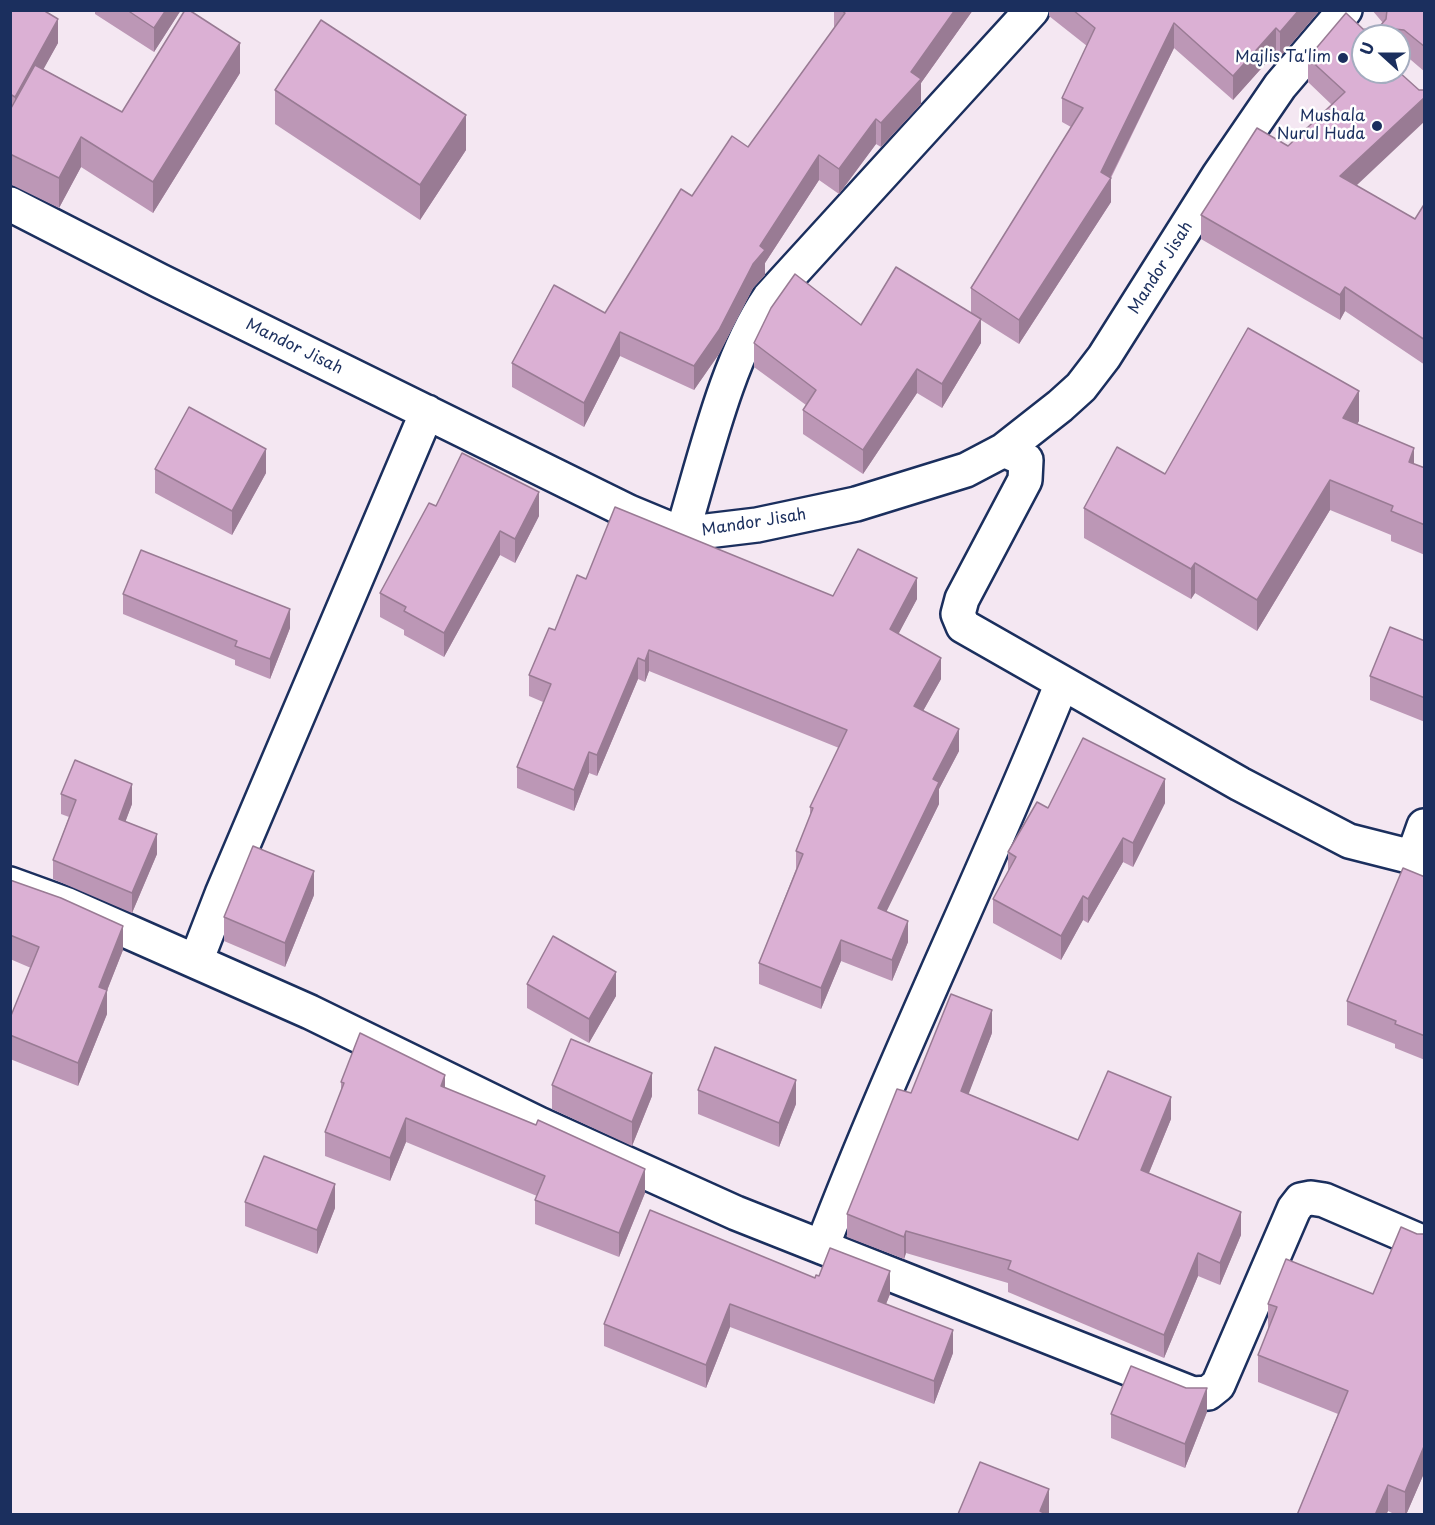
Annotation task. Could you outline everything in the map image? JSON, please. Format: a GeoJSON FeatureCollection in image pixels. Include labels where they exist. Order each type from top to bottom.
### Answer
{"type":"FeatureCollection","features":[{"type":"Feature","properties":{"kind":"street"},"geometry":{"type":"LineString","coordinates":[[682,534],[740,354],[764,305],[1032,10]]}},
{"type":"Feature","properties":{"kind":"street"},"geometry":{"type":"LineString","coordinates":[[1346,10],[1358,24]]}},
{"type":"Feature","properties":{"kind":"street","name":"Mandor Jisah"},"geometry":{"type":"LineString","coordinates":[[10,204],[629,512],[682,534],[757,525],[856,504],[966,470],[1004,450],[1060,406],[1098,364],[1219,175],[1280,86],[1346,10]]}},
{"type":"Feature","properties":{"kind":"street"},"geometry":{"type":"LineString","coordinates":[[196,961],[222,894],[426,412]]}},
{"type":"Feature","properties":{"kind":"street"},"geometry":{"type":"LineString","coordinates":[[1004,450],[1026,460],[1025,480],[962,599],[958,614],[963,626],[1240,784],[1349,841],[1419,858],[1425,826]]}},
{"type":"Feature","properties":{"kind":"street"},"geometry":{"type":"LineString","coordinates":[[822,1247],[867,1129],[1030,762],[1062,683]]}},
{"type":"Feature","properties":{"kind":"street"},"geometry":{"type":"LineString","coordinates":[[10,884],[68,906],[310,1012],[539,1124],[736,1213],[1185,1391],[1201,1394],[1218,1385],[1294,1209],[1301,1200],[1311,1198],[1324,1200],[1425,1243]]}},
{"type":"Feature","properties":{"kind":"building"},"geometry":{"type":"Polygon","coordinates":[[[10,10],[43,10],[58,19],[15,97],[10,94],[10,10]]]}},
{"type":"Feature","properties":{"kind":"building"},"geometry":{"type":"Polygon","coordinates":[[[127,10],[166,10],[154,28],[127,10]]]}},
{"type":"Feature","properties":{"kind":"building"},"geometry":{"type":"Polygon","coordinates":[[[185,10],[189,10],[240,43],[153,182],[81,137],[59,178],[10,154],[10,110],[35,65],[122,112],[185,10]]]}},
{"type":"Feature","properties":{"kind":"building"},"geometry":{"type":"Polygon","coordinates":[[[841,10],[955,10],[911,72],[921,79],[881,123],[876,119],[839,169],[819,155],[760,246],[765,250],[753,264],[719,330],[694,366],[620,332],[584,403],[512,363],[554,285],[605,313],[681,189],[692,196],[732,136],[748,147],[845,13],[841,10]]]}},
{"type":"Feature","properties":{"kind":"building"},"geometry":{"type":"Polygon","coordinates":[[[1073,10],[1299,10],[1280,32],[1276,28],[1233,76],[1174,23],[1101,172],[1111,178],[1019,320],[971,288],[1083,108],[1062,98],[1095,28],[1073,10]]]}},
{"type":"Feature","properties":{"kind":"building"},"geometry":{"type":"Polygon","coordinates":[[[1387,10],[1425,10],[1425,47],[1411,36],[1411,24],[1382,24],[1386,19],[1387,10]]]}},
{"type":"Feature","properties":{"kind":"building"},"geometry":{"type":"Polygon","coordinates":[[[1346,13],[1358,24],[1351,24],[1351,84],[1411,83],[1419,90],[1425,90],[1425,97],[1340,176],[1415,219],[1425,203],[1425,340],[1345,287],[1340,295],[1201,215],[1257,128],[1288,146],[1345,92],[1308,58],[1346,13]]]}},
{"type":"Feature","properties":{"kind":"building"},"geometry":{"type":"Polygon","coordinates":[[[321,20],[466,115],[420,185],[275,90],[321,20]]]}},
{"type":"Feature","properties":{"kind":"building"},"geometry":{"type":"Polygon","coordinates":[[[896,267],[981,319],[942,384],[917,369],[863,450],[803,410],[816,390],[754,343],[771,308],[795,274],[861,325],[896,267]]]}},
{"type":"Feature","properties":{"kind":"building"},"geometry":{"type":"Polygon","coordinates":[[[1248,328],[1359,391],[1343,418],[1414,448],[1409,462],[1425,468],[1425,525],[1391,511],[1393,506],[1330,480],[1257,600],[1195,563],[1191,569],[1084,508],[1117,447],[1165,474],[1248,328]]]}},
{"type":"Feature","properties":{"kind":"building"},"geometry":{"type":"Polygon","coordinates":[[[189,407],[266,449],[232,511],[155,469],[189,407]]]}},
{"type":"Feature","properties":{"kind":"building"},"geometry":{"type":"Polygon","coordinates":[[[462,453],[539,492],[515,539],[500,531],[444,633],[404,611],[406,607],[380,593],[429,503],[436,506],[462,453]]]}},
{"type":"Feature","properties":{"kind":"building"},"geometry":{"type":"Polygon","coordinates":[[[615,507],[833,596],[858,549],[917,578],[890,629],[941,658],[914,706],[959,729],[933,779],[939,782],[878,908],[908,921],[892,960],[841,940],[821,988],[759,963],[803,854],[796,851],[813,808],[810,807],[847,730],[649,650],[645,661],[638,658],[597,755],[589,752],[574,790],[517,767],[551,684],[529,675],[549,628],[555,630],[577,575],[586,579],[615,507]]]}},
{"type":"Feature","properties":{"kind":"building"},"geometry":{"type":"Polygon","coordinates":[[[141,550],[290,609],[270,659],[235,646],[237,641],[123,594],[141,550]]]}},
{"type":"Feature","properties":{"kind":"building"},"geometry":{"type":"Polygon","coordinates":[[[1390,627],[1425,641],[1425,698],[1370,676],[1390,627]]]}},
{"type":"Feature","properties":{"kind":"building"},"geometry":{"type":"Polygon","coordinates":[[[1083,738],[1165,779],[1133,843],[1123,838],[1088,899],[1083,896],[1061,936],[993,899],[1016,857],[1008,852],[1037,802],[1048,808],[1083,738]]]}},
{"type":"Feature","properties":{"kind":"building"},"geometry":{"type":"Polygon","coordinates":[[[75,760],[132,784],[119,819],[157,834],[132,893],[53,860],[76,800],[61,794],[75,760]]]}},
{"type":"Feature","properties":{"kind":"building"},"geometry":{"type":"Polygon","coordinates":[[[253,846],[314,871],[285,943],[224,917],[253,846]]]}},
{"type":"Feature","properties":{"kind":"building"},"geometry":{"type":"Polygon","coordinates":[[[1403,868],[1425,877],[1425,1036],[1395,1024],[1396,1021],[1347,1001],[1403,868]]]}},
{"type":"Feature","properties":{"kind":"building"},"geometry":{"type":"Polygon","coordinates":[[[10,880],[61,898],[123,926],[99,987],[107,990],[78,1063],[10,1035],[10,1018],[39,947],[10,935],[10,880]]]}},
{"type":"Feature","properties":{"kind":"building"},"geometry":{"type":"Polygon","coordinates":[[[553,936],[616,972],[589,1019],[527,984],[553,936]]]}},
{"type":"Feature","properties":{"kind":"building"},"geometry":{"type":"Polygon","coordinates":[[[951,994],[992,1010],[961,1091],[1078,1140],[1108,1071],[1171,1097],[1141,1170],[1241,1212],[1220,1263],[1198,1253],[1164,1335],[1008,1269],[1011,1261],[906,1231],[904,1237],[847,1214],[897,1089],[911,1093],[951,994]]]}},
{"type":"Feature","properties":{"kind":"building"},"geometry":{"type":"Polygon","coordinates":[[[360,1033],[445,1075],[441,1086],[536,1125],[538,1120],[645,1169],[619,1233],[535,1200],[545,1176],[406,1118],[390,1158],[325,1132],[360,1033]]]}},
{"type":"Feature","properties":{"kind":"building"},"geometry":{"type":"Polygon","coordinates":[[[571,1039],[652,1073],[632,1122],[552,1085],[571,1039]]]}},
{"type":"Feature","properties":{"kind":"building"},"geometry":{"type":"Polygon","coordinates":[[[715,1047],[796,1080],[779,1123],[698,1090],[715,1047]]]}},
{"type":"Feature","properties":{"kind":"building"},"geometry":{"type":"Polygon","coordinates":[[[264,1156],[335,1184],[317,1230],[245,1202],[264,1156]]]}},
{"type":"Feature","properties":{"kind":"building"},"geometry":{"type":"Polygon","coordinates":[[[650,1210],[815,1278],[816,1275],[819,1276],[830,1248],[890,1271],[878,1301],[953,1330],[934,1381],[730,1304],[706,1365],[604,1324],[650,1210]]]}},
{"type":"Feature","properties":{"kind":"building"},"geometry":{"type":"Polygon","coordinates":[[[1401,1227],[1417,1234],[1425,1234],[1425,1444],[1405,1492],[1388,1485],[1375,1515],[1297,1515],[1348,1391],[1258,1355],[1277,1307],[1268,1304],[1286,1259],[1373,1294],[1401,1227]]]}},
{"type":"Feature","properties":{"kind":"building"},"geometry":{"type":"Polygon","coordinates":[[[1131,1366],[1186,1388],[1207,1388],[1185,1444],[1111,1414],[1131,1366]]]}},
{"type":"Feature","properties":{"kind":"building"},"geometry":{"type":"Polygon","coordinates":[[[980,1462],[1049,1489],[1040,1511],[1048,1515],[958,1514],[980,1462]]]}},
{"type":"Feature","properties":{"kind":"place","name":"Majlis Ta'lim"},"geometry":{"type":"Point","coordinates":[1343,58]}},
{"type":"Feature","properties":{"kind":"place","name":"Mushala Nurul Huda"},"geometry":{"type":"Point","coordinates":[1377,126]}}]}
